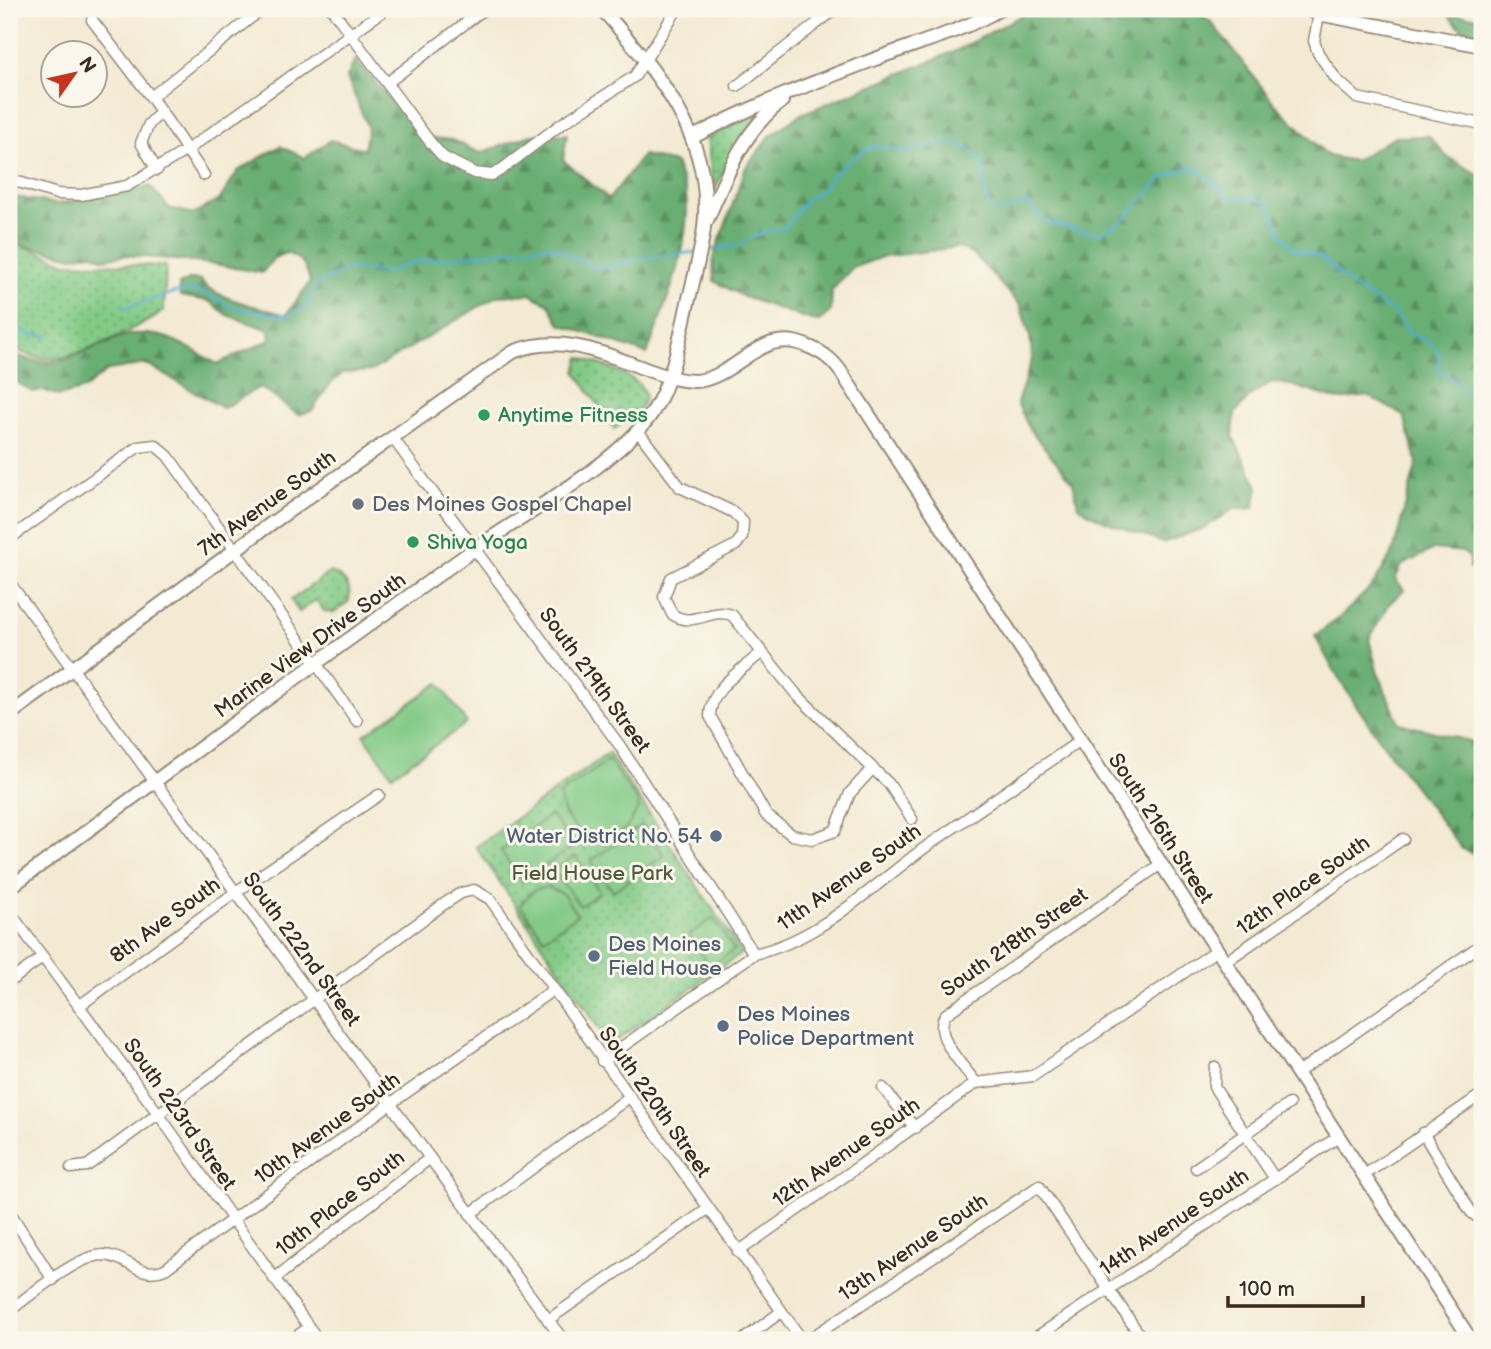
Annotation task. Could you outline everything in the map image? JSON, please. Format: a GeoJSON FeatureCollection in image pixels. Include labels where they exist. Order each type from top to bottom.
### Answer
{"type":"FeatureCollection","features":[{"type":"Feature","properties":{"kind":"main road"},"geometry":{"type":"LineString","coordinates":[[602,9],[673,96],[693,137],[733,116],[809,84],[965,26],[1000,9]]}},
{"type":"Feature","properties":{"kind":"main road"},"geometry":{"type":"LineString","coordinates":[[1314,11],[1482,46]]}},
{"type":"Feature","properties":{"kind":"main road"},"geometry":{"type":"LineString","coordinates":[[705,227],[730,166],[755,125],[786,97],[809,84]]}},
{"type":"Feature","properties":{"kind":"main road","name":"Marine View Drive South"},"geometry":{"type":"LineString","coordinates":[[9,888],[473,550],[598,464],[638,431],[657,404],[669,377],[705,227],[705,196],[693,137]]}},
{"type":"Feature","properties":{"kind":"main road","name":"7th Avenue South"},"geometry":{"type":"LineString","coordinates":[[9,715],[391,437],[513,352],[526,347],[556,343],[583,346],[685,381],[717,376],[770,342],[790,341],[808,346]]}},
{"type":"Feature","properties":{"kind":"main road","name":"South 216th Street"},"geometry":{"type":"LineString","coordinates":[[808,346],[827,356],[841,372],[1471,1340]]}},
{"type":"Feature","properties":{"kind":"street"},"geometry":{"type":"LineString","coordinates":[[151,97],[262,9]]}},
{"type":"Feature","properties":{"kind":"street"},"geometry":{"type":"LineString","coordinates":[[332,9],[443,157],[461,168],[484,175],[502,170],[560,125],[635,76],[677,9]]}},
{"type":"Feature","properties":{"kind":"street"},"geometry":{"type":"LineString","coordinates":[[9,179],[57,194],[81,195],[127,186],[187,150],[386,9]]}},
{"type":"Feature","properties":{"kind":"street"},"geometry":{"type":"LineString","coordinates":[[387,83],[484,9]]}},
{"type":"Feature","properties":{"kind":"street"},"geometry":{"type":"LineString","coordinates":[[737,86],[835,9]]}},
{"type":"Feature","properties":{"kind":"street"},"geometry":{"type":"LineString","coordinates":[[1314,11],[1314,41],[1318,53],[1336,79],[1357,99],[1482,124]]}},
{"type":"Feature","properties":{"kind":"street"},"geometry":{"type":"LineString","coordinates":[[92,20],[151,97],[204,175]]}},
{"type":"Feature","properties":{"kind":"street"},"geometry":{"type":"LineString","coordinates":[[157,170],[141,143],[149,124],[161,112]]}},
{"type":"Feature","properties":{"kind":"street"},"geometry":{"type":"LineString","coordinates":[[638,431],[680,486],[733,512],[743,522],[742,537],[736,545],[671,578],[665,589],[671,614],[684,621],[719,612],[732,615],[761,653],[819,718],[889,784],[912,819]]}},
{"type":"Feature","properties":{"kind":"street","name":"South 219th Street"},"geometry":{"type":"LineString","coordinates":[[391,437],[620,746],[754,954]]}},
{"type":"Feature","properties":{"kind":"street"},"geometry":{"type":"LineString","coordinates":[[9,539],[145,444],[155,445],[168,456],[237,548],[357,721]]}},
{"type":"Feature","properties":{"kind":"street","name":"South 222nd Street"},"geometry":{"type":"LineString","coordinates":[[9,582],[70,670],[314,998],[563,1340]]}},
{"type":"Feature","properties":{"kind":"street"},"geometry":{"type":"LineString","coordinates":[[761,653],[720,689],[710,707],[710,716],[713,725],[743,770],[766,815],[792,835],[812,839],[830,834],[839,825],[850,793],[872,769]]}},
{"type":"Feature","properties":{"kind":"street","name":"11th Avenue South"},"geometry":{"type":"LineString","coordinates":[[602,1060],[754,954],[781,948],[817,927],[929,844],[1081,740]]}},
{"type":"Feature","properties":{"kind":"street","name":"8th Ave South"},"geometry":{"type":"LineString","coordinates":[[79,1006],[236,892],[379,795]]}},
{"type":"Feature","properties":{"kind":"street","name":"12th Place South"},"geometry":{"type":"LineString","coordinates":[[1225,962],[1403,839]]}},
{"type":"Feature","properties":{"kind":"street","name":"South 218th Street"},"geometry":{"type":"LineString","coordinates":[[976,1083],[942,1035],[941,1021],[946,1014],[1161,864]]}},
{"type":"Feature","properties":{"kind":"street","name":"South 220th Street"},"geometry":{"type":"LineString","coordinates":[[314,998],[453,897],[474,890],[490,899],[802,1340]]}},
{"type":"Feature","properties":{"kind":"street","name":"South 223rd Street"},"geometry":{"type":"LineString","coordinates":[[9,911],[157,1112],[318,1340]]}},
{"type":"Feature","properties":{"kind":"street"},"geometry":{"type":"LineString","coordinates":[[1297,1073],[1482,944]]}},
{"type":"Feature","properties":{"kind":"street"},"geometry":{"type":"LineString","coordinates":[[976,1083],[1033,1076],[1217,950]]}},
{"type":"Feature","properties":{"kind":"street"},"geometry":{"type":"LineString","coordinates":[[9,982],[43,957]]}},
{"type":"Feature","properties":{"kind":"street","name":"10th Avenue South"},"geometry":{"type":"LineString","coordinates":[[9,1311],[53,1280],[85,1261],[102,1255],[137,1269],[158,1272],[553,990]]}},
{"type":"Feature","properties":{"kind":"street"},"geometry":{"type":"LineString","coordinates":[[71,1168],[87,1166],[314,998]]}},
{"type":"Feature","properties":{"kind":"street"},"geometry":{"type":"LineString","coordinates":[[1215,1067],[1214,1087],[1275,1179]]}},
{"type":"Feature","properties":{"kind":"street","name":"12th Avenue South"},"geometry":{"type":"LineString","coordinates":[[738,1252],[976,1083]]}},
{"type":"Feature","properties":{"kind":"street"},"geometry":{"type":"LineString","coordinates":[[883,1088],[915,1128]]}},
{"type":"Feature","properties":{"kind":"street"},"geometry":{"type":"LineString","coordinates":[[1363,1176],[1482,1094]]}},
{"type":"Feature","properties":{"kind":"street"},"geometry":{"type":"LineString","coordinates":[[470,1214],[628,1097]]}},
{"type":"Feature","properties":{"kind":"street"},"geometry":{"type":"LineString","coordinates":[[1196,1168],[1289,1104]]}},
{"type":"Feature","properties":{"kind":"street"},"geometry":{"type":"LineString","coordinates":[[1423,1133],[1471,1212],[1482,1221]]}},
{"type":"Feature","properties":{"kind":"street","name":"14th Avenue South"},"geometry":{"type":"LineString","coordinates":[[1032,1340],[1338,1137]]}},
{"type":"Feature","properties":{"kind":"street","name":"10th Place South"},"geometry":{"type":"LineString","coordinates":[[274,1279],[430,1158]]}},
{"type":"Feature","properties":{"kind":"street","name":"13th Avenue South"},"geometry":{"type":"LineString","coordinates":[[808,1340],[1039,1186],[1109,1289]]}},
{"type":"Feature","properties":{"kind":"street"},"geometry":{"type":"LineString","coordinates":[[548,1320],[708,1209]]}},
{"type":"Feature","properties":{"kind":"street"},"geometry":{"type":"LineString","coordinates":[[9,1211],[53,1280]]}},
{"type":"Feature","properties":{"kind":"street"},"geometry":{"type":"LineString","coordinates":[[1109,1289],[1143,1340]]}},
{"type":"Feature","properties":{"kind":"street"},"geometry":{"type":"LineString","coordinates":[[743,1340],[782,1312]]}},
{"type":"Feature","properties":{"kind":"street"},"geometry":{"type":"LineString","coordinates":[[292,1340],[308,1328]]}},
{"type":"Feature","properties":{"kind":"green space"},"geometry":{"type":"Polygon","coordinates":[[[1033,9],[1196,9],[1212,23],[1275,104],[1328,156],[1354,161],[1394,137],[1429,136],[1446,156],[1482,177],[1482,572],[1469,568],[1470,558],[1463,552],[1434,549],[1402,565],[1395,579],[1404,590],[1390,603],[1369,639],[1378,674],[1399,723],[1482,744],[1482,858],[1462,849],[1403,772],[1365,719],[1315,636],[1339,618],[1373,585],[1393,552],[1417,462],[1404,416],[1368,396],[1338,400],[1291,385],[1272,382],[1251,395],[1235,413],[1233,437],[1258,487],[1254,508],[1234,509],[1204,528],[1163,543],[1108,522],[1078,506],[1073,482],[1030,430],[1017,403],[1032,359],[1030,336],[1020,305],[976,257],[959,247],[882,257],[852,268],[832,290],[831,311],[818,322],[744,297],[714,281],[713,259],[746,167],[770,136],[801,114],[958,50],[1033,9]]]}},
{"type":"Feature","properties":{"kind":"green space"},"geometry":{"type":"Polygon","coordinates":[[[1446,13],[1482,18],[1482,50],[1446,13]]]}},
{"type":"Feature","properties":{"kind":"green space"},"geometry":{"type":"Polygon","coordinates":[[[355,60],[425,137],[452,140],[480,153],[531,135],[567,134],[563,160],[609,199],[643,155],[675,163],[686,194],[685,235],[675,276],[647,354],[560,324],[549,304],[530,294],[497,296],[371,371],[343,373],[330,384],[312,411],[298,415],[260,387],[223,408],[146,364],[108,370],[84,389],[59,396],[43,390],[32,392],[9,377],[9,352],[37,361],[58,361],[129,334],[168,338],[217,364],[270,340],[269,330],[227,315],[209,301],[180,296],[179,285],[191,279],[201,280],[227,297],[286,315],[310,282],[305,267],[296,258],[286,253],[274,258],[262,273],[214,264],[127,255],[104,259],[92,253],[73,257],[9,242],[9,196],[57,204],[150,186],[169,208],[194,214],[220,199],[238,171],[280,146],[305,158],[330,140],[364,149],[368,128],[347,77],[355,60]]]}},
{"type":"Feature","properties":{"kind":"green space"},"geometry":{"type":"Polygon","coordinates":[[[770,105],[737,146],[714,193],[707,138],[770,105]]]}},
{"type":"Feature","properties":{"kind":"green space"},"geometry":{"type":"Polygon","coordinates":[[[9,240],[66,263],[166,266],[164,310],[154,318],[115,337],[71,355],[45,359],[22,352],[9,346],[9,240]]]}},
{"type":"Feature","properties":{"kind":"green space"},"geometry":{"type":"Polygon","coordinates":[[[580,357],[627,376],[638,384],[644,393],[643,403],[634,415],[614,429],[576,372],[580,357]]]}},
{"type":"Feature","properties":{"kind":"green space"},"geometry":{"type":"Polygon","coordinates":[[[330,572],[346,583],[349,601],[334,613],[324,611],[316,600],[299,612],[291,600],[330,572]]]}},
{"type":"Feature","properties":{"kind":"green space"},"geometry":{"type":"Polygon","coordinates":[[[439,683],[467,723],[392,775],[364,735],[439,683]]]}},
{"type":"Feature","properties":{"kind":"green space","name":"Field House Park"},"geometry":{"type":"Polygon","coordinates":[[[609,753],[742,953],[610,1045],[476,847],[609,753]]]}},
{"type":"Feature","properties":{"kind":"green space"},"geometry":{"type":"Polygon","coordinates":[[[609,760],[639,804],[631,821],[621,833],[609,839],[597,839],[585,835],[574,826],[565,813],[559,795],[609,760]]]}},
{"type":"Feature","properties":{"kind":"green space"},"geometry":{"type":"Polygon","coordinates":[[[551,815],[573,846],[522,882],[501,851],[551,815]]]}},
{"type":"Feature","properties":{"kind":"green space"},"geometry":{"type":"Polygon","coordinates":[[[642,825],[664,855],[613,891],[591,861],[642,825]]]}},
{"type":"Feature","properties":{"kind":"green space"},"geometry":{"type":"Polygon","coordinates":[[[575,856],[600,892],[580,906],[554,871],[575,856]]]}},
{"type":"Feature","properties":{"kind":"green space"},"geometry":{"type":"Polygon","coordinates":[[[547,887],[563,894],[577,915],[544,938],[520,905],[534,890],[547,887]]]}},
{"type":"Feature","properties":{"kind":"green space"},"geometry":{"type":"Polygon","coordinates":[[[713,918],[734,950],[701,972],[705,959],[689,935],[713,918]]]}},
{"type":"Feature","properties":{"kind":"waterway"},"geometry":{"type":"LineString","coordinates":[[703,251],[739,245],[763,232],[785,228],[805,201],[822,190],[833,174],[861,152],[878,145],[903,152],[944,142],[963,145],[974,153],[983,166],[987,204],[992,208],[1001,211],[1027,202],[1043,220],[1098,234],[1120,223],[1162,178],[1190,167],[1202,172],[1231,199],[1256,198],[1268,203],[1280,231],[1291,247],[1322,258],[1349,283],[1396,314],[1410,334],[1429,341],[1440,354],[1437,368],[1467,391],[1482,408]]}},
{"type":"Feature","properties":{"kind":"waterway"},"geometry":{"type":"LineString","coordinates":[[124,308],[176,292],[200,291],[235,308],[286,316],[306,306],[316,285],[347,269],[388,272],[414,262],[548,245],[598,268],[640,258],[697,252]]}},
{"type":"Feature","properties":{"kind":"waterway"},"geometry":{"type":"LineString","coordinates":[[9,322],[31,335],[48,336]]}},
{"type":"Feature","properties":{"kind":"place","name":"Anytime Fitness"},"geometry":{"type":"Point","coordinates":[484,415]}},
{"type":"Feature","properties":{"kind":"place","name":"Des Moines Gospel Chapel"},"geometry":{"type":"Point","coordinates":[358,504]}},
{"type":"Feature","properties":{"kind":"place","name":"Shiva Yoga"},"geometry":{"type":"Point","coordinates":[413,542]}},
{"type":"Feature","properties":{"kind":"place","name":"Water District No. 54"},"geometry":{"type":"Point","coordinates":[716,836]}},
{"type":"Feature","properties":{"kind":"place","name":"Des Moines Field House"},"geometry":{"type":"Point","coordinates":[594,956]}},
{"type":"Feature","properties":{"kind":"place","name":"Des Moines Police Department"},"geometry":{"type":"Point","coordinates":[723,1026]}}]}
